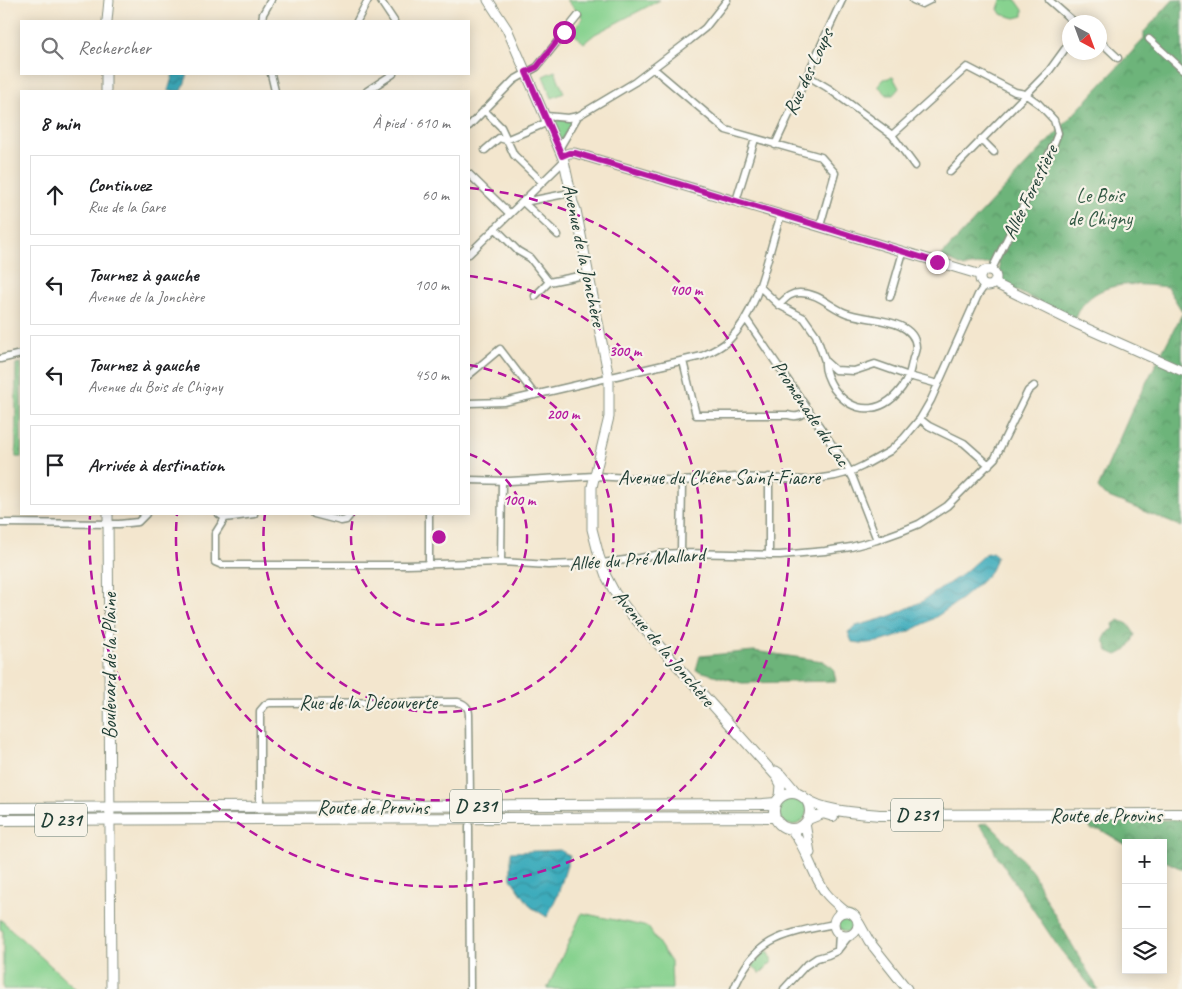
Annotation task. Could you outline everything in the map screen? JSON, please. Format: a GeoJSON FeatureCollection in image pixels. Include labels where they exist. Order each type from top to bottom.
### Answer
{"type":"FeatureCollection","features":[{"type":"Feature","properties":{"kind":"main road"},"geometry":{"type":"LineString","coordinates":[[107,20],[109,0]]}},
{"type":"Feature","properties":{"kind":"main road","name":"Avenue de la Jonchère"},"geometry":{"type":"LineString","coordinates":[[488,0],[506,29],[562,155],[589,274],[608,378],[609,417],[592,487],[592,529],[602,564],[614,593],[630,613],[765,765]]}},
{"type":"Feature","properties":{"kind":"main road"},"geometry":{"type":"LineString","coordinates":[[106,75],[106,90]]}},
{"type":"Feature","properties":{"kind":"main road"},"geometry":{"type":"LineString","coordinates":[[562,155],[575,153],[981,275]]}},
{"type":"Feature","properties":{"kind":"main road"},"geometry":{"type":"LineString","coordinates":[[990,284],[996,276],[991,271],[985,271],[981,275],[981,281],[1182,371]]}},
{"type":"Feature","properties":{"kind":"main road","name":"Boulevard de la Plaine"},"geometry":{"type":"LineString","coordinates":[[109,518],[111,989]]}},
{"type":"Feature","properties":{"kind":"main road"},"geometry":{"type":"LineString","coordinates":[[765,765],[782,775],[797,793],[806,799],[810,810],[807,821],[812,868]]}},
{"type":"Feature","properties":{"kind":"main road"},"geometry":{"type":"LineString","coordinates":[[765,765],[780,782],[778,800],[774,812],[775,817],[781,825],[791,829],[804,848],[812,868],[825,891],[845,911],[854,914],[868,942],[907,989]]}},
{"type":"Feature","properties":{"kind":"main road"},"geometry":{"type":"LineString","coordinates":[[778,800],[791,792],[797,793]]}},
{"type":"Feature","properties":{"kind":"main road","name":"Route de Provins"},"geometry":{"type":"LineString","coordinates":[[806,799],[819,806],[854,813],[881,815],[1182,814]]}},
{"type":"Feature","properties":{"kind":"main road","name":"Route de Provins"},"geometry":{"type":"LineString","coordinates":[[0,820],[177,807],[763,804],[778,800]]}},
{"type":"Feature","properties":{"kind":"main road","name":"Route de Provins"},"geometry":{"type":"LineString","coordinates":[[0,808],[110,813],[457,818],[775,817]]}},
{"type":"Feature","properties":{"kind":"main road","name":"Route de Provins"},"geometry":{"type":"LineString","coordinates":[[807,821],[823,814],[854,820],[879,822],[1029,816]]}},
{"type":"Feature","properties":{"kind":"main road"},"geometry":{"type":"LineString","coordinates":[[791,829],[801,826],[807,821]]}},
{"type":"Feature","properties":{"kind":"main road"},"geometry":{"type":"LineString","coordinates":[[832,900],[839,934],[851,935],[868,942]]}},
{"type":"Feature","properties":{"kind":"main road"},"geometry":{"type":"LineString","coordinates":[[835,920],[845,911]]}},
{"type":"Feature","properties":{"kind":"main road"},"geometry":{"type":"LineString","coordinates":[[851,935],[857,930],[859,923]]}},
{"type":"Feature","properties":{"kind":"street"},"geometry":{"type":"LineString","coordinates":[[262,20],[263,14],[271,0]]}},
{"type":"Feature","properties":{"kind":"street"},"geometry":{"type":"LineString","coordinates":[[358,20],[368,0]]}},
{"type":"Feature","properties":{"kind":"street"},"geometry":{"type":"LineString","coordinates":[[380,0],[393,20]]}},
{"type":"Feature","properties":{"kind":"street"},"geometry":{"type":"LineString","coordinates":[[485,150],[499,138],[506,140],[547,119],[578,116],[636,82],[705,28],[727,0]]}},
{"type":"Feature","properties":{"kind":"street","name":"Rue des Loups"},"geometry":{"type":"LineString","coordinates":[[775,145],[842,0]]}},
{"type":"Feature","properties":{"kind":"street"},"geometry":{"type":"LineString","coordinates":[[913,0],[922,4],[930,0]]}},
{"type":"Feature","properties":{"kind":"street"},"geometry":{"type":"LineString","coordinates":[[1049,0],[1066,15]]}},
{"type":"Feature","properties":{"kind":"street"},"geometry":{"type":"LineString","coordinates":[[470,125],[514,80],[537,67],[578,16]]}},
{"type":"Feature","properties":{"kind":"street"},"geometry":{"type":"LineString","coordinates":[[1149,38],[1182,69]]}},
{"type":"Feature","properties":{"kind":"street"},"geometry":{"type":"LineString","coordinates":[[1107,48],[1118,58]]}},
{"type":"Feature","properties":{"kind":"street"},"geometry":{"type":"LineString","coordinates":[[950,172],[1049,70],[1062,53]]}},
{"type":"Feature","properties":{"kind":"street","name":"Allée Forestière"},"geometry":{"type":"LineString","coordinates":[[892,135],[967,67],[1015,92],[1025,94],[1039,104],[1054,120],[1058,133],[1053,146],[991,271]]}},
{"type":"Feature","properties":{"kind":"street"},"geometry":{"type":"LineString","coordinates":[[653,68],[726,130],[821,157],[835,173],[820,226]]}},
{"type":"Feature","properties":{"kind":"street"},"geometry":{"type":"LineString","coordinates":[[271,75],[275,90]]}},
{"type":"Feature","properties":{"kind":"street"},"geometry":{"type":"LineString","coordinates":[[369,90],[391,75]]}},
{"type":"Feature","properties":{"kind":"street"},"geometry":{"type":"LineString","coordinates":[[808,76],[828,88],[892,135],[915,166]]}},
{"type":"Feature","properties":{"kind":"street"},"geometry":{"type":"LineString","coordinates":[[484,110],[501,127],[514,155],[542,182]]}},
{"type":"Feature","properties":{"kind":"street"},"geometry":{"type":"LineString","coordinates":[[470,253],[542,182],[562,155],[578,116]]}},
{"type":"Feature","properties":{"kind":"street"},"geometry":{"type":"LineString","coordinates":[[736,201],[755,139]]}},
{"type":"Feature","properties":{"kind":"street"},"geometry":{"type":"LineString","coordinates":[[981,139],[994,152]]}},
{"type":"Feature","properties":{"kind":"street"},"geometry":{"type":"LineString","coordinates":[[470,175],[510,214]]}},
{"type":"Feature","properties":{"kind":"street"},"geometry":{"type":"LineString","coordinates":[[523,202],[570,193]]}},
{"type":"Feature","properties":{"kind":"street"},"geometry":{"type":"LineString","coordinates":[[523,202],[558,235]]}},
{"type":"Feature","properties":{"kind":"street"},"geometry":{"type":"LineString","coordinates":[[470,403],[504,402],[683,361],[702,356],[728,342],[746,319],[758,288],[781,214]]}},
{"type":"Feature","properties":{"kind":"street"},"geometry":{"type":"LineString","coordinates":[[496,228],[518,251],[530,258],[549,282]]}},
{"type":"Feature","properties":{"kind":"street"},"geometry":{"type":"LineString","coordinates":[[890,297],[904,252]]}},
{"type":"Feature","properties":{"kind":"street"},"geometry":{"type":"LineString","coordinates":[[535,296],[549,282],[589,274]]}},
{"type":"Feature","properties":{"kind":"street","name":"Avenue du Chêne Saint-Fiacre"},"geometry":{"type":"LineString","coordinates":[[470,480],[502,481],[594,476],[682,481],[737,477],[809,480],[850,472],[890,451],[920,419],[978,295],[990,284]]}},
{"type":"Feature","properties":{"kind":"street"},"geometry":{"type":"LineString","coordinates":[[758,288],[762,289],[779,305],[804,318],[813,328],[831,384],[842,398],[857,408],[872,409],[885,403],[899,391],[909,376],[916,347],[913,337],[905,328],[895,323],[847,314],[812,294],[800,292],[788,295],[779,305]]}},
{"type":"Feature","properties":{"kind":"street","name":"Promenade du Lac"},"geometry":{"type":"LineString","coordinates":[[746,319],[850,472],[878,540]]}},
{"type":"Feature","properties":{"kind":"street"},"geometry":{"type":"LineString","coordinates":[[470,374],[500,349],[535,394]]}},
{"type":"Feature","properties":{"kind":"street"},"geometry":{"type":"LineString","coordinates":[[0,358],[20,354]]}},
{"type":"Feature","properties":{"kind":"street"},"geometry":{"type":"LineString","coordinates":[[683,361],[696,416],[788,415],[794,417],[801,416],[809,410]]}},
{"type":"Feature","properties":{"kind":"street"},"geometry":{"type":"LineString","coordinates":[[824,361],[835,370],[854,371],[875,364],[938,384]]}},
{"type":"Feature","properties":{"kind":"street","name":"Allée du Pré Mallard"},"geometry":{"type":"LineString","coordinates":[[222,516],[215,534],[215,562],[222,565],[501,562],[548,565],[602,564],[661,554],[769,555],[825,551],[878,540],[911,527],[939,512],[995,458],[1028,391],[1034,386]]}},
{"type":"Feature","properties":{"kind":"street"},"geometry":{"type":"LineString","coordinates":[[920,419],[929,426],[964,443],[989,465]]}},
{"type":"Feature","properties":{"kind":"street"},"geometry":{"type":"LineString","coordinates":[[769,477],[769,555]]}},
{"type":"Feature","properties":{"kind":"street"},"geometry":{"type":"LineString","coordinates":[[501,562],[502,481]]}},
{"type":"Feature","properties":{"kind":"street"},"geometry":{"type":"LineString","coordinates":[[682,481],[682,553]]}},
{"type":"Feature","properties":{"kind":"street"},"geometry":{"type":"LineString","coordinates":[[0,523],[109,518],[119,524],[138,522],[145,515]]}},
{"type":"Feature","properties":{"kind":"street"},"geometry":{"type":"LineString","coordinates":[[222,516],[238,515]]}},
{"type":"Feature","properties":{"kind":"street"},"geometry":{"type":"LineString","coordinates":[[318,515],[341,521],[346,520],[350,515]]}},
{"type":"Feature","properties":{"kind":"street"},"geometry":{"type":"LineString","coordinates":[[429,515],[429,564]]}},
{"type":"Feature","properties":{"kind":"street","name":"Rue de la Découverte"},"geometry":{"type":"LineString","coordinates":[[260,806],[260,710],[266,704],[274,703],[462,703],[468,708],[469,712],[470,797]]}},
{"type":"Feature","properties":{"kind":"street"},"geometry":{"type":"LineString","coordinates":[[458,806],[470,797],[480,806]]}},
{"type":"Feature","properties":{"kind":"street"},"geometry":{"type":"LineString","coordinates":[[457,818],[469,826]]}},
{"type":"Feature","properties":{"kind":"street"},"geometry":{"type":"LineString","coordinates":[[469,826],[481,818]]}},
{"type":"Feature","properties":{"kind":"street"},"geometry":{"type":"LineString","coordinates":[[469,826],[470,989]]}},
{"type":"Feature","properties":{"kind":"street"},"geometry":{"type":"LineString","coordinates":[[734,989],[740,973],[752,956],[766,944],[777,938],[835,920]]}},
{"type":"Feature","properties":{"kind":"street"},"geometry":{"type":"LineString","coordinates":[[837,951],[839,934]]}},
{"type":"Feature","properties":{"kind":"street"},"geometry":{"type":"LineString","coordinates":[[784,989],[810,962],[837,951],[851,935]]}},
{"type":"Feature","properties":{"kind":"green space"},"geometry":{"type":"Polygon","coordinates":[[[567,0],[660,0],[595,34],[584,43],[572,32],[583,18],[567,0]]]}},
{"type":"Feature","properties":{"kind":"green space"},"geometry":{"type":"Polygon","coordinates":[[[1001,0],[1016,0],[1023,10],[1023,16],[1015,18],[1001,14],[998,9],[1001,0]]]}},
{"type":"Feature","properties":{"kind":"green space","name":"Le Bois de Chigny"},"geometry":{"type":"Polygon","coordinates":[[[1173,0],[1182,0],[1182,311],[1167,287],[1121,285],[1110,287],[1090,297],[1081,308],[1075,320],[1001,283],[999,262],[964,267],[941,256],[1144,39],[1144,32],[1173,0]]]}},
{"type":"Feature","properties":{"kind":"green space"},"geometry":{"type":"Polygon","coordinates":[[[555,71],[564,93],[552,98],[543,76],[555,71]]]}},
{"type":"Feature","properties":{"kind":"green space"},"geometry":{"type":"Polygon","coordinates":[[[893,77],[899,88],[893,95],[887,95],[878,86],[884,79],[893,77]]]}},
{"type":"Feature","properties":{"kind":"green space"},"geometry":{"type":"Polygon","coordinates":[[[553,119],[571,120],[572,122],[560,143],[551,121],[553,119]]]}},
{"type":"Feature","properties":{"kind":"green space"},"geometry":{"type":"Polygon","coordinates":[[[1182,314],[1182,527],[1104,495],[1098,488],[1132,410],[1182,314]]]}},
{"type":"Feature","properties":{"kind":"green space"},"geometry":{"type":"Polygon","coordinates":[[[20,363],[20,457],[16,457],[16,364],[20,363]]]}},
{"type":"Feature","properties":{"kind":"green space"},"geometry":{"type":"Polygon","coordinates":[[[1119,620],[1128,624],[1135,634],[1129,647],[1117,655],[1108,651],[1104,639],[1108,632],[1114,629],[1113,624],[1119,620]]]}},
{"type":"Feature","properties":{"kind":"green space"},"geometry":{"type":"Polygon","coordinates":[[[754,651],[823,661],[833,668],[836,681],[742,683],[696,670],[700,656],[754,651]]]}},
{"type":"Feature","properties":{"kind":"green space"},"geometry":{"type":"Polygon","coordinates":[[[792,795],[803,799],[807,810],[803,821],[792,825],[781,821],[777,810],[781,799],[792,795]]]}},
{"type":"Feature","properties":{"kind":"green space"},"geometry":{"type":"Polygon","coordinates":[[[1083,820],[1182,820],[1182,869],[1167,862],[1167,839],[1122,839],[1122,843],[1101,830],[1092,830],[1083,820]]]}},
{"type":"Feature","properties":{"kind":"green space"},"geometry":{"type":"Polygon","coordinates":[[[988,823],[1012,847],[1033,873],[1046,900],[1098,989],[1093,989],[1059,948],[995,853],[990,838],[979,824],[988,823]]]}},
{"type":"Feature","properties":{"kind":"green space"},"geometry":{"type":"Polygon","coordinates":[[[582,913],[648,927],[671,962],[672,989],[547,989],[582,913]]]}},
{"type":"Feature","properties":{"kind":"green space"},"geometry":{"type":"Polygon","coordinates":[[[843,914],[851,914],[856,919],[854,930],[843,932],[838,927],[838,919],[843,914]]]}},
{"type":"Feature","properties":{"kind":"green space"},"geometry":{"type":"Polygon","coordinates":[[[0,919],[76,989],[3,989],[3,931],[0,929],[0,919]]]}},
{"type":"Feature","properties":{"kind":"green space"},"geometry":{"type":"Polygon","coordinates":[[[767,950],[772,962],[760,974],[752,965],[767,950]]]}},
{"type":"Feature","properties":{"kind":"water"},"geometry":{"type":"Polygon","coordinates":[[[173,75],[188,75],[182,90],[168,90],[173,75]]]}},
{"type":"Feature","properties":{"kind":"water"},"geometry":{"type":"Polygon","coordinates":[[[992,552],[997,556],[989,573],[965,596],[933,619],[899,636],[882,641],[852,642],[848,632],[856,626],[888,617],[921,602],[961,575],[985,554],[992,552]]]}},
{"type":"Feature","properties":{"kind":"water"},"geometry":{"type":"Polygon","coordinates":[[[560,850],[570,856],[558,894],[547,917],[531,907],[511,879],[511,852],[560,850]]]}},
{"type":"Feature","properties":{"kind":"route"},"geometry":{"type":"LineString","coordinates":[[564,32],[537,67],[526,72],[562,156],[575,153],[937,262]]}}]}
